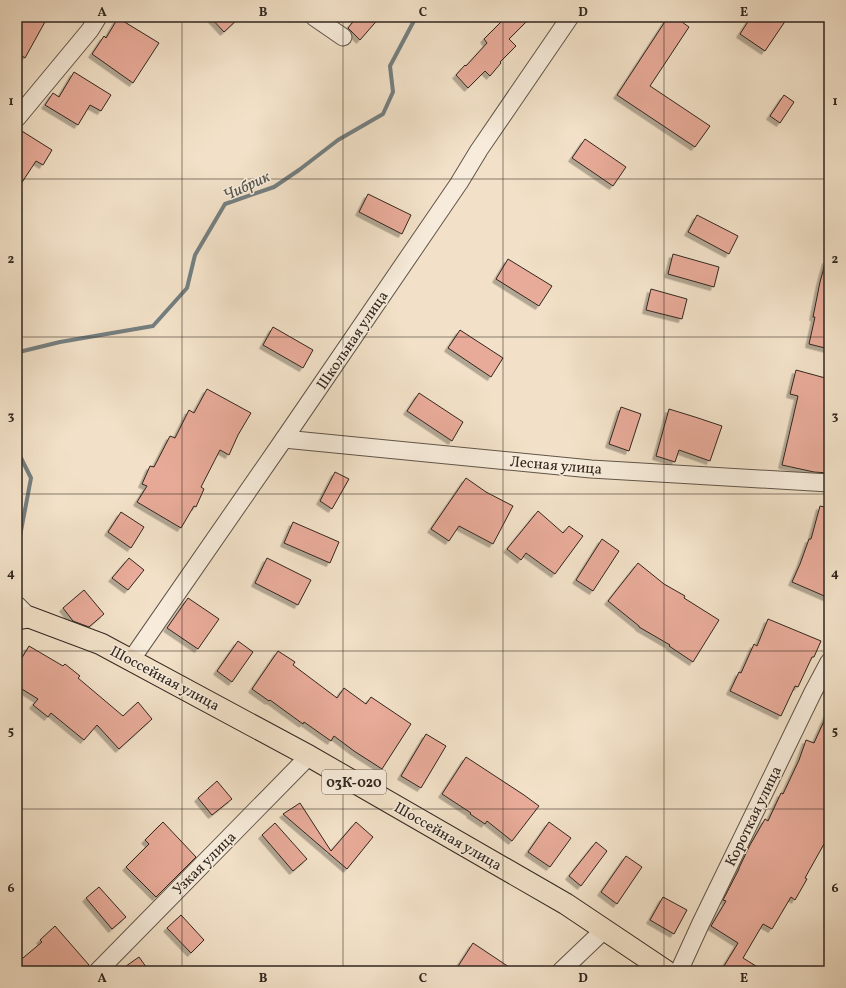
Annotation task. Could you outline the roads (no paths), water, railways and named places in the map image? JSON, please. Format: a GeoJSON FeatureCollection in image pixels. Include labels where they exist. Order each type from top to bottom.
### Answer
{"type":"FeatureCollection","features":[{"type":"Feature","properties":{"kind":"main road","name":"Шоссейная улица"},"geometry":{"type":"LineString","coordinates":[[21,614],[101,644],[309,756],[566,904],[666,971]]}},
{"type":"Feature","properties":{"kind":"street"},"geometry":{"type":"LineString","coordinates":[[17,118],[90,30],[98,17]]}},
{"type":"Feature","properties":{"kind":"street"},"geometry":{"type":"LineString","coordinates":[[314,17],[343,37]]}},
{"type":"Feature","properties":{"kind":"street","name":"Школьная улица"},"geometry":{"type":"LineString","coordinates":[[131,660],[459,183],[479,150],[570,17]]}},
{"type":"Feature","properties":{"kind":"street","name":"Лесная улица"},"geometry":{"type":"LineString","coordinates":[[284,439],[591,469],[829,483]]}},
{"type":"Feature","properties":{"kind":"street","name":"Короткая улица"},"geometry":{"type":"LineString","coordinates":[[679,971],[710,904],[829,662]]}},
{"type":"Feature","properties":{"kind":"street","name":"Узкая улица"},"geometry":{"type":"LineString","coordinates":[[98,971],[309,756]]}},
{"type":"Feature","properties":{"kind":"street"},"geometry":{"type":"LineString","coordinates":[[562,971],[604,930]]}},
{"type":"Feature","properties":{"kind":"waterway","name":"Чибрик"},"geometry":{"type":"LineString","coordinates":[[17,353],[60,342],[153,326],[187,288],[195,255],[225,204],[274,187],[338,140],[383,114],[393,92],[390,66],[416,17]]}},
{"type":"Feature","properties":{"kind":"waterway","name":"Чибрик"},"geometry":{"type":"LineString","coordinates":[[17,450],[31,478],[17,552]]}}]}
